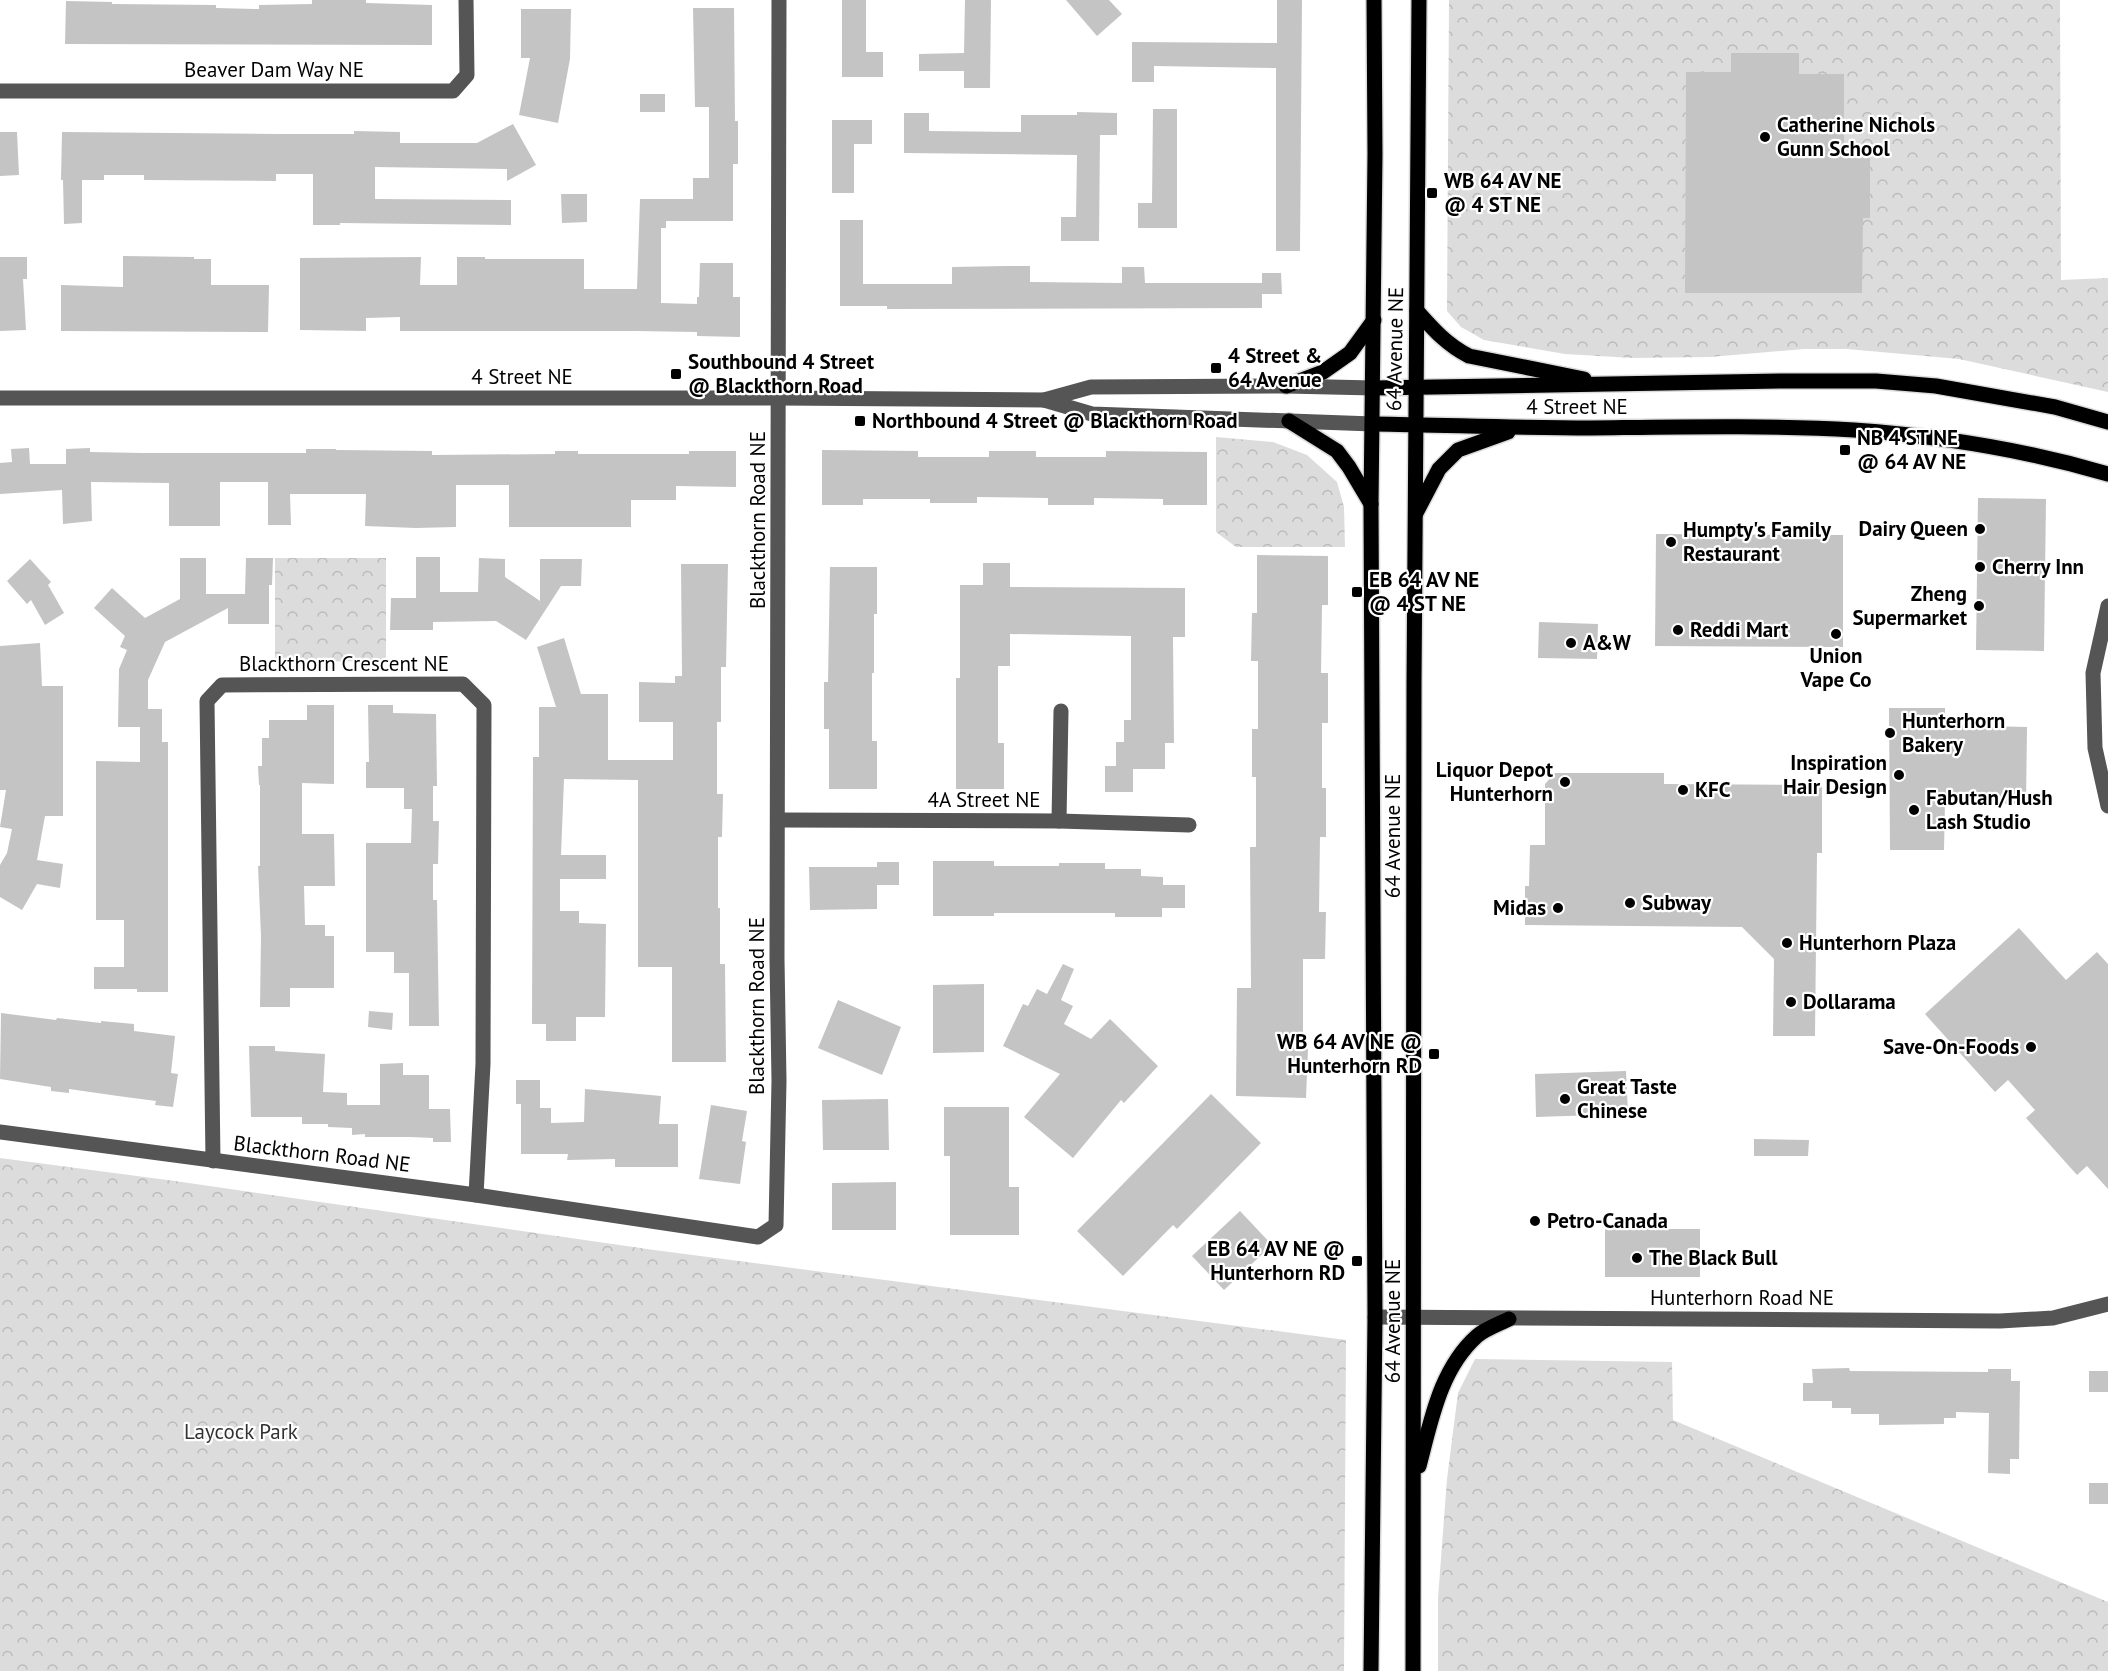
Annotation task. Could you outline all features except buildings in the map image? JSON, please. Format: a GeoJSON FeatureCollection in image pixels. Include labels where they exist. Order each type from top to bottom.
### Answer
{"type":"FeatureCollection","features":[{"type":"Feature","properties":{"kind":"main road","name":"64 Avenue NE"},"geometry":{"type":"LineString","coordinates":[[1371,1671],[1375,1317],[1371,505],[1374,388],[1374,0]]}},
{"type":"Feature","properties":{"kind":"main road","name":"64 Avenue NE"},"geometry":{"type":"LineString","coordinates":[[1413,1671],[1415,425],[1419,0]]}},
{"type":"Feature","properties":{"kind":"main road"},"geometry":{"type":"LineString","coordinates":[[1417,311],[1441,339],[1469,356],[1614,385]]}},
{"type":"Feature","properties":{"kind":"main road"},"geometry":{"type":"LineString","coordinates":[[1286,386],[1323,372],[1350,353],[1374,320]]}},
{"type":"Feature","properties":{"kind":"main road","name":"4 Street NE"},"geometry":{"type":"LineString","coordinates":[[1374,388],[1876,381],[1936,386],[2055,406],[2108,422]]}},
{"type":"Feature","properties":{"kind":"main road"},"geometry":{"type":"LineString","coordinates":[[1288,421],[1337,451],[1371,505]]}},
{"type":"Feature","properties":{"kind":"main road","name":"4 Street NE"},"geometry":{"type":"LineString","coordinates":[[1373,424],[1519,428],[1737,427],[1854,430],[1945,439],[2076,465],[2108,474]]}},
{"type":"Feature","properties":{"kind":"main road"},"geometry":{"type":"LineString","coordinates":[[1415,515],[1439,469],[1458,450],[1519,428]]}},
{"type":"Feature","properties":{"kind":"main road"},"geometry":{"type":"LineString","coordinates":[[1413,1486],[1435,1406],[1448,1373],[1466,1347],[1479,1335],[1509,1319]]}},
{"type":"Feature","properties":{"kind":"street","name":"Beaver Dam Way NE"},"geometry":{"type":"LineString","coordinates":[[0,91],[453,90],[467,75],[466,0]]}},
{"type":"Feature","properties":{"kind":"street","name":"Blackthorn Road NE"},"geometry":{"type":"LineString","coordinates":[[0,1132],[476,1196],[758,1238],[776,1225],[779,1081],[777,959],[779,0]]}},
{"type":"Feature","properties":{"kind":"street","name":"4 Street NE"},"geometry":{"type":"LineString","coordinates":[[1044,400],[1091,387],[1374,388]]}},
{"type":"Feature","properties":{"kind":"street","name":"4 Street NE"},"geometry":{"type":"LineString","coordinates":[[0,398],[1044,400],[1092,414],[1373,424]]}},
{"type":"Feature","properties":{"kind":"street"},"geometry":{"type":"LineString","coordinates":[[2108,606],[2093,674],[2095,748],[2108,806]]}},
{"type":"Feature","properties":{"kind":"street","name":"Blackthorn Crescent NE"},"geometry":{"type":"LineString","coordinates":[[213,1161],[207,701],[222,685],[463,684],[484,705],[483,1065],[476,1196]]}},
{"type":"Feature","properties":{"kind":"street"},"geometry":{"type":"LineString","coordinates":[[1059,821],[1061,711]]}},
{"type":"Feature","properties":{"kind":"street","name":"4A Street NE"},"geometry":{"type":"LineString","coordinates":[[779,820],[1059,821],[1189,825]]}},
{"type":"Feature","properties":{"kind":"street","name":"Hunterhorn Road NE"},"geometry":{"type":"LineString","coordinates":[[1375,1317],[2000,1321],[2053,1318],[2108,1304]]}},
{"type":"Feature","properties":{"kind":"green space","name":"Catherine Nichols Gunn School"},"geometry":{"type":"Polygon","coordinates":[[[1449,0],[2060,0],[2061,280],[2108,278],[2108,392],[1959,359],[1847,349],[1804,349],[1710,357],[1633,358],[1565,354],[1484,340],[1461,327],[1447,311],[1449,0]]]}},
{"type":"Feature","properties":{"kind":"green space"},"geometry":{"type":"Polygon","coordinates":[[[1216,437],[1273,442],[1307,455],[1337,482],[1344,507],[1345,547],[1236,547],[1216,532],[1216,437]]]}},
{"type":"Feature","properties":{"kind":"green space"},"geometry":{"type":"Polygon","coordinates":[[[275,558],[386,558],[386,661],[275,662],[275,558]]]}},
{"type":"Feature","properties":{"kind":"green space","name":"Laycock Park"},"geometry":{"type":"Polygon","coordinates":[[[0,1158],[654,1250],[1346,1340],[1344,1671],[0,1671],[0,1158]]]}},
{"type":"Feature","properties":{"kind":"green space"},"geometry":{"type":"Polygon","coordinates":[[[1475,1359],[1672,1362],[1673,1420],[2108,1602],[2108,1671],[1438,1671],[1438,1598],[1447,1479],[1458,1393],[1475,1359]]]}},
{"type":"Feature","properties":{"kind":"place","name":"Catherine Nichols Gunn School"},"geometry":{"type":"Point","coordinates":[1765,137]}},
{"type":"Feature","properties":{"kind":"place","name":"WB 64 AV NE @ 4 ST NE"},"geometry":{"type":"Point","coordinates":[1432,193]}},
{"type":"Feature","properties":{"kind":"place","name":"4 Street & 64 Avenue"},"geometry":{"type":"Point","coordinates":[1216,368]}},
{"type":"Feature","properties":{"kind":"place","name":"Southbound 4 Street @ Blackthorn Road"},"geometry":{"type":"Point","coordinates":[676,374]}},
{"type":"Feature","properties":{"kind":"place","name":"Northbound 4 Street @ Blackthorn Road"},"geometry":{"type":"Point","coordinates":[860,421]}},
{"type":"Feature","properties":{"kind":"place","name":"NB 4 ST NE @ 64 AV NE"},"geometry":{"type":"Point","coordinates":[1845,450]}},
{"type":"Feature","properties":{"kind":"place","name":"Dairy Queen"},"geometry":{"type":"Point","coordinates":[1980,529]}},
{"type":"Feature","properties":{"kind":"place","name":"Humpty's Family Restaurant"},"geometry":{"type":"Point","coordinates":[1671,542]}},
{"type":"Feature","properties":{"kind":"place","name":"Cherry Inn"},"geometry":{"type":"Point","coordinates":[1980,567]}},
{"type":"Feature","properties":{"kind":"place","name":"EB 64 AV NE @ 4 ST NE"},"geometry":{"type":"Point","coordinates":[1357,592]}},
{"type":"Feature","properties":{"kind":"place","name":"Zheng Supermarket"},"geometry":{"type":"Point","coordinates":[1979,606]}},
{"type":"Feature","properties":{"kind":"place","name":"Reddi Mart"},"geometry":{"type":"Point","coordinates":[1678,630]}},
{"type":"Feature","properties":{"kind":"place","name":"Union Vape Co"},"geometry":{"type":"Point","coordinates":[1836,634]}},
{"type":"Feature","properties":{"kind":"place","name":"A&W"},"geometry":{"type":"Point","coordinates":[1571,643]}},
{"type":"Feature","properties":{"kind":"place","name":"Hunterhorn Bakery"},"geometry":{"type":"Point","coordinates":[1890,733]}},
{"type":"Feature","properties":{"kind":"place","name":"Inspiration Hair Design"},"geometry":{"type":"Point","coordinates":[1899,775]}},
{"type":"Feature","properties":{"kind":"place","name":"Liquor Depot Hunterhorn"},"geometry":{"type":"Point","coordinates":[1565,782]}},
{"type":"Feature","properties":{"kind":"place","name":"KFC"},"geometry":{"type":"Point","coordinates":[1683,790]}},
{"type":"Feature","properties":{"kind":"place","name":"Fabutan/Hush Lash Studio"},"geometry":{"type":"Point","coordinates":[1914,810]}},
{"type":"Feature","properties":{"kind":"place","name":"Subway"},"geometry":{"type":"Point","coordinates":[1630,903]}},
{"type":"Feature","properties":{"kind":"place","name":"Midas"},"geometry":{"type":"Point","coordinates":[1558,908]}},
{"type":"Feature","properties":{"kind":"place","name":"Hunterhorn Plaza"},"geometry":{"type":"Point","coordinates":[1787,943]}},
{"type":"Feature","properties":{"kind":"place","name":"Dollarama"},"geometry":{"type":"Point","coordinates":[1791,1002]}},
{"type":"Feature","properties":{"kind":"place","name":"Save-On-Foods"},"geometry":{"type":"Point","coordinates":[2031,1047]}},
{"type":"Feature","properties":{"kind":"place","name":"WB 64 AV NE @ Hunterhorn RD"},"geometry":{"type":"Point","coordinates":[1434,1054]}},
{"type":"Feature","properties":{"kind":"place","name":"Great Taste Chinese"},"geometry":{"type":"Point","coordinates":[1565,1099]}},
{"type":"Feature","properties":{"kind":"place","name":"Petro-Canada"},"geometry":{"type":"Point","coordinates":[1535,1221]}},
{"type":"Feature","properties":{"kind":"place","name":"The Black Bull"},"geometry":{"type":"Point","coordinates":[1637,1258]}},
{"type":"Feature","properties":{"kind":"place","name":"EB 64 AV NE @ Hunterhorn RD"},"geometry":{"type":"Point","coordinates":[1357,1261]}}]}
